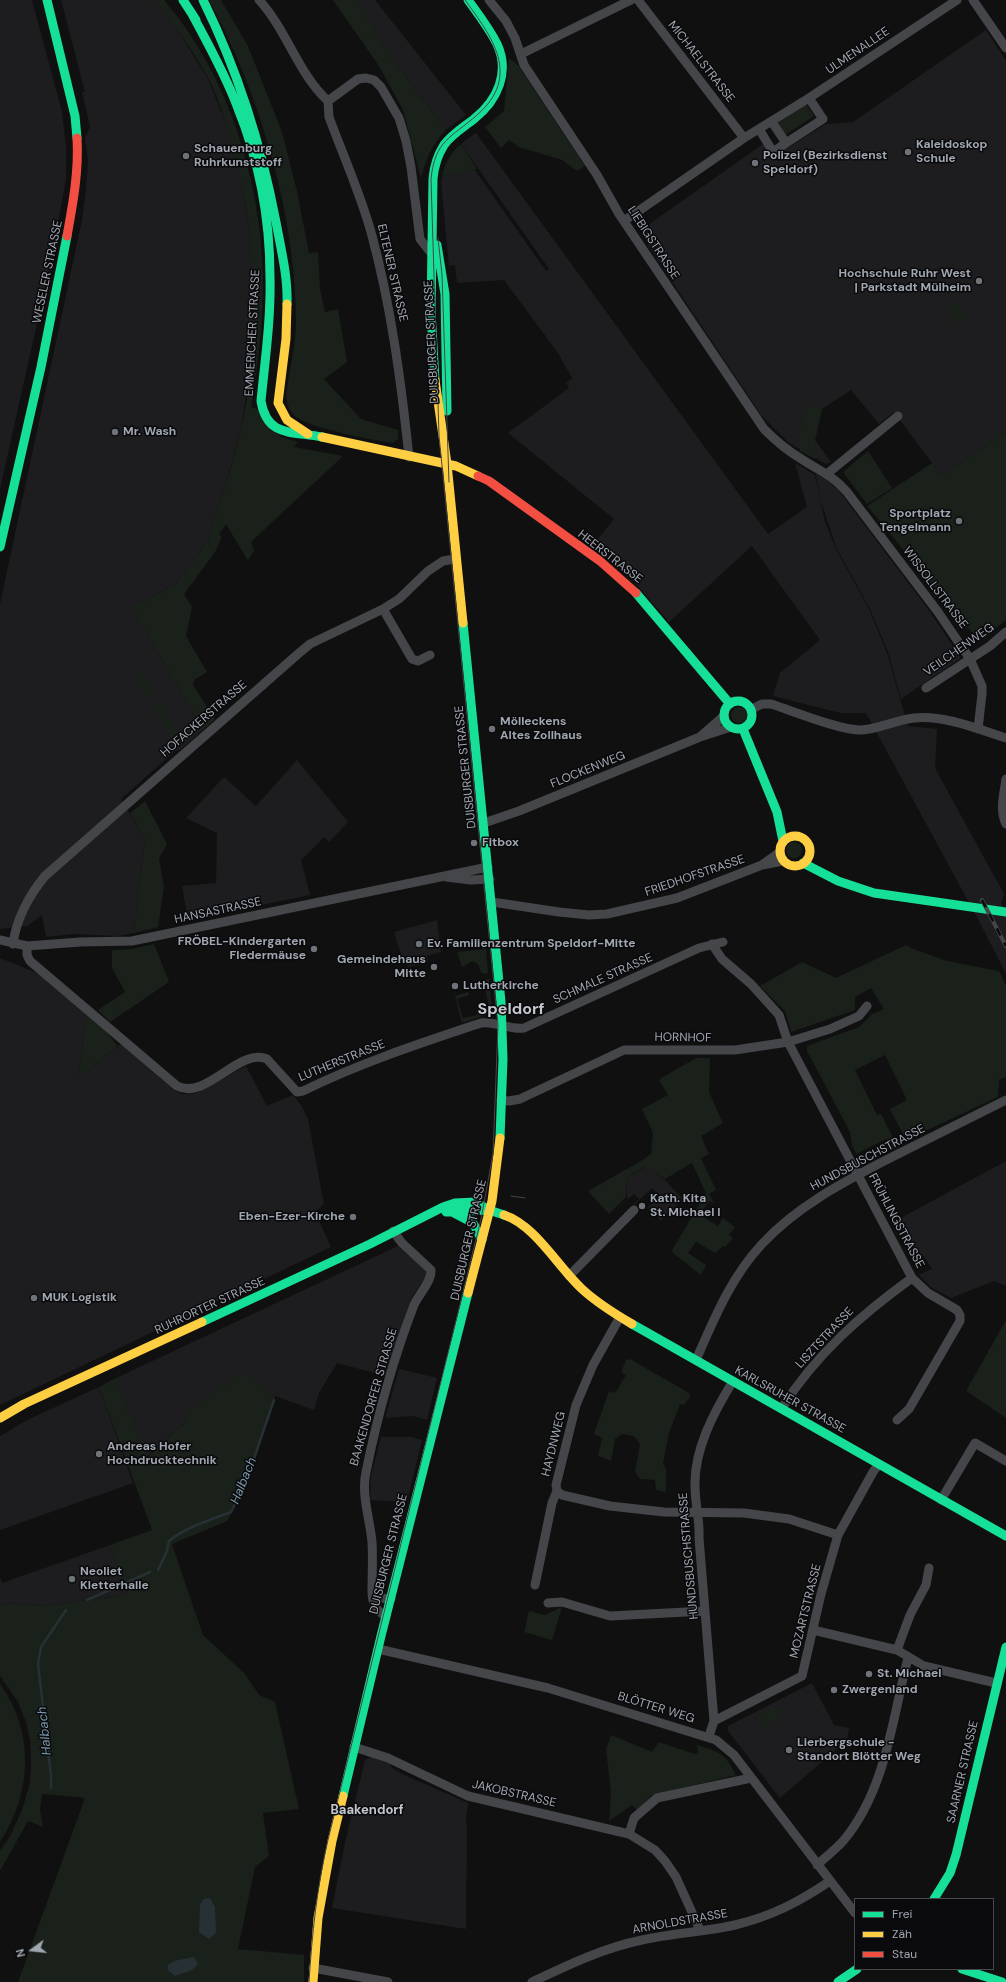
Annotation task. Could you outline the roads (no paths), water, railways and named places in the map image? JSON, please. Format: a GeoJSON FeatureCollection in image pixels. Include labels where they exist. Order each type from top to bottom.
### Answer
{"type":"FeatureCollection","features":[{"type":"Feature","properties":{"kind":"main road","name":"WESELER STRASSE"},"geometry":{"type":"LineString","coordinates":[[0,547],[41,367],[75,192],[78,153],[74,116],[47,0]]}},
{"type":"Feature","properties":{"kind":"main road","name":"EMMERICHER STRASSE"},"geometry":{"type":"LineString","coordinates":[[172,0],[206,41]]}},
{"type":"Feature","properties":{"kind":"main road","name":"EMMERICHER STRASSE"},"geometry":{"type":"LineString","coordinates":[[183,0],[218,51],[249,109]]}},
{"type":"Feature","properties":{"kind":"main road","name":"EMMERICHER STRASSE"},"geometry":{"type":"LineString","coordinates":[[203,0],[224,42],[249,109],[268,179],[282,253],[287,299],[286,339],[278,403],[287,420],[310,435]]}},
{"type":"Feature","properties":{"kind":"main road","name":"DUISBURGER STRASSE"},"geometry":{"type":"LineString","coordinates":[[313,1982],[318,1918],[324,1876],[386,1616],[482,1240],[489,1210],[498,1155],[503,1025],[490,879],[455,559],[447,464],[442,442],[431,329],[433,179],[437,156],[449,140],[478,118],[493,101],[502,74],[502,60],[498,47],[490,32],[468,0]]}},
{"type":"Feature","properties":{"kind":"main road","name":"EMMERICHER STRASSE"},"geometry":{"type":"LineString","coordinates":[[192,14],[222,69],[243,121],[258,182],[270,261],[268,334],[261,401],[263,411],[268,421],[278,430],[293,435],[310,435],[447,464]]}},
{"type":"Feature","properties":{"kind":"main road","name":"DUISBURGER STRASSE"},"geometry":{"type":"LineString","coordinates":[[433,220],[445,294],[447,365],[446,386],[450,442],[447,464]]}},
{"type":"Feature","properties":{"kind":"main road","name":"HEERSTRASSE"},"geometry":{"type":"LineString","coordinates":[[447,464],[468,470],[489,481],[600,561],[631,587],[730,704]]}},
{"type":"Feature","properties":{"kind":"main road"},"geometry":{"type":"LineString","coordinates":[[742,701],[752,709],[752,721],[743,729],[731,727],[724,716],[726,707],[730,704],[742,701]]}},
{"type":"Feature","properties":{"kind":"main road"},"geometry":{"type":"LineString","coordinates":[[743,729],[776,812],[783,841],[780,852],[783,861]]}},
{"type":"Feature","properties":{"kind":"main road"},"geometry":{"type":"LineString","coordinates":[[776,812],[796,836],[787,838],[783,841]]}},
{"type":"Feature","properties":{"kind":"main road","name":"FRIEDHOFSTRASSE"},"geometry":{"type":"LineString","coordinates":[[796,836],[806,842],[809,853],[827,875]]}},
{"type":"Feature","properties":{"kind":"main road"},"geometry":{"type":"LineString","coordinates":[[803,863],[809,853]]}},
{"type":"Feature","properties":{"kind":"main road","name":"FRIEDHOFSTRASSE"},"geometry":{"type":"LineString","coordinates":[[783,861],[791,865],[803,863],[859,889],[874,893],[1006,912]]}},
{"type":"Feature","properties":{"kind":"main road","name":"RUHRORTER STRASSE"},"geometry":{"type":"LineString","coordinates":[[0,1418],[24,1404],[370,1244],[393,1231],[455,1203],[476,1202],[489,1210]]}},
{"type":"Feature","properties":{"kind":"main road","name":"RUHRORTER STRASSE"},"geometry":{"type":"LineString","coordinates":[[430,1214],[489,1210]]}},
{"type":"Feature","properties":{"kind":"main road","name":"KARLSRUHER STRASSE"},"geometry":{"type":"LineString","coordinates":[[489,1210],[510,1217],[523,1226],[569,1276],[595,1300],[620,1318],[782,1408],[1006,1536]]}},
{"type":"Feature","properties":{"kind":"main road"},"geometry":{"type":"LineString","coordinates":[[450,1212],[473,1223],[482,1240]]}},
{"type":"Feature","properties":{"kind":"main road","name":"SAARNER STRASSE"},"geometry":{"type":"LineString","coordinates":[[935,1898],[950,1873],[956,1855],[996,1683],[1006,1647]]}},
{"type":"Feature","properties":{"kind":"main road"},"geometry":{"type":"LineString","coordinates":[[842,1979],[854,1964]]}},
{"type":"Feature","properties":{"kind":"main road"},"geometry":{"type":"LineString","coordinates":[[842,1979],[856,1970]]}},
{"type":"Feature","properties":{"kind":"main road"},"geometry":{"type":"LineString","coordinates":[[965,1970],[1002,1982]]}},
{"type":"Feature","properties":{"kind":"street"},"geometry":{"type":"LineString","coordinates":[[259,0],[271,13],[280,27],[316,90],[328,101],[358,79],[366,78],[374,80],[382,87],[399,118],[411,167],[420,239],[431,253]]}},
{"type":"Feature","properties":{"kind":"street","name":"LIEBIGSTRASSE"},"geometry":{"type":"LineString","coordinates":[[489,0],[506,21],[521,54],[524,65],[597,175],[624,221],[764,429],[780,444],[800,459],[828,474]]}},
{"type":"Feature","properties":{"kind":"street"},"geometry":{"type":"LineString","coordinates":[[521,54],[631,0]]}},
{"type":"Feature","properties":{"kind":"street","name":"MICHAELSTRASSE"},"geometry":{"type":"LineString","coordinates":[[638,0],[744,138]]}},
{"type":"Feature","properties":{"kind":"street","name":"ULMENALLEE"},"geometry":{"type":"LineString","coordinates":[[624,221],[744,138],[772,122],[957,0]]}},
{"type":"Feature","properties":{"kind":"street"},"geometry":{"type":"LineString","coordinates":[[973,0],[1006,48]]}},
{"type":"Feature","properties":{"kind":"street"},"geometry":{"type":"LineString","coordinates":[[759,129],[772,152],[823,119],[809,98]]}},
{"type":"Feature","properties":{"kind":"street","name":"ELTENER STRASSE"},"geometry":{"type":"LineString","coordinates":[[328,101],[328,117],[371,231],[384,287],[396,346],[409,457]]}},
{"type":"Feature","properties":{"kind":"street"},"geometry":{"type":"LineString","coordinates":[[772,122],[786,143]]}},
{"type":"Feature","properties":{"kind":"street"},"geometry":{"type":"LineString","coordinates":[[828,474],[898,416]]}},
{"type":"Feature","properties":{"kind":"street","name":"WISSOLLSTRASSE"},"geometry":{"type":"LineString","coordinates":[[828,474],[847,492],[938,612],[970,659],[982,686],[978,729]]}},
{"type":"Feature","properties":{"kind":"street","name":"HOFACKERSTRASSE"},"geometry":{"type":"LineString","coordinates":[[13,944],[14,934],[32,891],[64,858],[298,654],[310,644],[383,609],[399,599],[428,571],[443,561],[455,559]]}},
{"type":"Feature","properties":{"kind":"street"},"geometry":{"type":"LineString","coordinates":[[383,609],[412,659],[418,661],[430,655]]}},
{"type":"Feature","properties":{"kind":"street","name":"VEILCHENWEG"},"geometry":{"type":"LineString","coordinates":[[926,688],[970,659],[1006,632]]}},
{"type":"Feature","properties":{"kind":"street"},"geometry":{"type":"LineString","coordinates":[[752,709],[762,704],[771,704],[846,728],[861,730],[913,718],[925,717],[978,729],[1006,738]]}},
{"type":"Feature","properties":{"kind":"street","name":"FLOCKENWEG"},"geometry":{"type":"LineString","coordinates":[[700,737],[724,716]]}},
{"type":"Feature","properties":{"kind":"street","name":"FLOCKENWEG"},"geometry":{"type":"LineString","coordinates":[[484,823],[519,811],[700,737],[731,727]]}},
{"type":"Feature","properties":{"kind":"street"},"geometry":{"type":"LineString","coordinates":[[1006,779],[1002,807],[1003,817],[1006,824]]}},
{"type":"Feature","properties":{"kind":"street","name":"FRIEDHOFSTRASSE"},"geometry":{"type":"LineString","coordinates":[[762,865],[780,852]]}},
{"type":"Feature","properties":{"kind":"street","name":"FRIEDHOFSTRASSE"},"geometry":{"type":"LineString","coordinates":[[492,902],[590,916],[607,914],[676,898],[762,865],[783,861]]}},
{"type":"Feature","properties":{"kind":"street","name":"HANSASTRASSE"},"geometry":{"type":"LineString","coordinates":[[0,940],[27,946],[73,942],[132,941],[488,867]]}},
{"type":"Feature","properties":{"kind":"street","name":"HANSASTRASSE"},"geometry":{"type":"LineString","coordinates":[[439,877],[471,880],[490,879]]}},
{"type":"Feature","properties":{"kind":"street","name":"SCHMALE STRASSE"},"geometry":{"type":"LineString","coordinates":[[503,1025],[516,1029],[524,1028],[712,944],[723,942]]}},
{"type":"Feature","properties":{"kind":"street"},"geometry":{"type":"LineString","coordinates":[[712,944],[722,959],[751,984],[779,1015],[788,1042]]}},
{"type":"Feature","properties":{"kind":"street","name":"LUTHERSTRASSE"},"geometry":{"type":"LineString","coordinates":[[27,946],[27,955],[30,961],[182,1089],[196,1088],[256,1057],[267,1059],[293,1090],[303,1092],[338,1074],[481,1023],[494,1022],[503,1025]]}},
{"type":"Feature","properties":{"kind":"street","name":"HORNHOF"},"geometry":{"type":"LineString","coordinates":[[501,1100],[509,1101],[520,1099],[624,1050],[735,1050],[788,1042],[830,1029],[859,1016],[867,1006]]}},
{"type":"Feature","properties":{"kind":"street","name":"FRÜHLINGSTRASSE"},"geometry":{"type":"LineString","coordinates":[[788,1042],[912,1278],[928,1293],[957,1310],[960,1315],[960,1321],[909,1409],[897,1420]]}},
{"type":"Feature","properties":{"kind":"street","name":"HUNDSBUSCHSTRASSE"},"geometry":{"type":"LineString","coordinates":[[696,1360],[729,1288],[762,1244],[802,1208],[858,1175],[1006,1100]]}},
{"type":"Feature","properties":{"kind":"street"},"geometry":{"type":"LineString","coordinates":[[569,1276],[634,1210]]}},
{"type":"Feature","properties":{"kind":"street","name":"BAAKENDORFER STRASSE"},"geometry":{"type":"LineString","coordinates":[[386,1616],[377,1610],[372,1599],[372,1542],[365,1492],[365,1474],[408,1321],[417,1300],[431,1275],[431,1270],[402,1243],[393,1231]]}},
{"type":"Feature","properties":{"kind":"street","name":"LISZTSTRASSE"},"geometry":{"type":"LineString","coordinates":[[782,1408],[800,1382],[843,1333],[882,1299],[912,1278]]}},
{"type":"Feature","properties":{"kind":"street","name":"HAYDNWEG"},"geometry":{"type":"LineString","coordinates":[[535,1585],[552,1503],[557,1491],[556,1484],[576,1405],[593,1365],[620,1318]]}},
{"type":"Feature","properties":{"kind":"street","name":"HUNDSBUSCHSTRASSE"},"geometry":{"type":"LineString","coordinates":[[709,1736],[714,1721],[695,1485],[698,1454],[714,1414],[733,1381]]}},
{"type":"Feature","properties":{"kind":"street"},"geometry":{"type":"LineString","coordinates":[[941,1500],[975,1443],[1006,1461]]}},
{"type":"Feature","properties":{"kind":"street","name":"MOZARTSTRASSE"},"geometry":{"type":"LineString","coordinates":[[714,1721],[802,1676],[838,1535],[872,1472],[879,1464]]}},
{"type":"Feature","properties":{"kind":"street"},"geometry":{"type":"LineString","coordinates":[[557,1491],[562,1495],[610,1506],[681,1513],[698,1511],[744,1513],[790,1519],[838,1535]]}},
{"type":"Feature","properties":{"kind":"street"},"geometry":{"type":"LineString","coordinates":[[897,1650],[910,1615],[926,1585],[930,1568]]}},
{"type":"Feature","properties":{"kind":"street"},"geometry":{"type":"LineString","coordinates":[[372,1591],[379,1598],[391,1599]]}},
{"type":"Feature","properties":{"kind":"street"},"geometry":{"type":"LineString","coordinates":[[548,1602],[562,1602],[610,1616],[705,1611]]}},
{"type":"Feature","properties":{"kind":"street"},"geometry":{"type":"LineString","coordinates":[[813,1630],[897,1650],[908,1658],[924,1666],[996,1683]]}},
{"type":"Feature","properties":{"kind":"street","name":"BLÖTTER WEG"},"geometry":{"type":"LineString","coordinates":[[378,1649],[548,1688],[709,1736],[725,1746],[853,1911]]}},
{"type":"Feature","properties":{"kind":"street"},"geometry":{"type":"LineString","coordinates":[[817,1865],[843,1841],[863,1813],[875,1786],[888,1747],[897,1700],[908,1658]]}},
{"type":"Feature","properties":{"kind":"street","name":"JAKOBSTRASSE"},"geometry":{"type":"LineString","coordinates":[[354,1747],[388,1758],[468,1796],[629,1834],[655,1850],[665,1861],[676,1877],[700,1930]]}},
{"type":"Feature","properties":{"kind":"street"},"geometry":{"type":"LineString","coordinates":[[629,1834],[634,1818],[657,1798],[751,1778]]}},
{"type":"Feature","properties":{"kind":"street","name":"ARNOLDSTRASSE"},"geometry":{"type":"LineString","coordinates":[[532,1982],[578,1960],[608,1949],[642,1940],[733,1926],[786,1909],[830,1881]]}},
{"type":"Feature","properties":{"kind":"street"},"geometry":{"type":"LineString","coordinates":[[313,1968],[388,1982]]}},
{"type":"Feature","properties":{"kind":"waterway","name":"Halbach"},"geometry":{"type":"LineString","coordinates":[[158,1570],[167,1551],[169,1541],[191,1528],[231,1512],[246,1482],[274,1400]]}},
{"type":"Feature","properties":{"kind":"waterway","name":"Halbach"},"geometry":{"type":"LineString","coordinates":[[87,1600],[150,1572]]}},
{"type":"Feature","properties":{"kind":"waterway","name":"Halbach"},"geometry":{"type":"LineString","coordinates":[[51,1788],[51,1775],[38,1664],[41,1647],[66,1610]]}},
{"type":"Feature","properties":{"kind":"tram line"},"geometry":{"type":"LineString","coordinates":[[309,1982],[316,1911],[328,1840],[481,1219],[493,1154],[498,1025],[439,436],[431,179],[433,166],[440,148],[452,135],[477,115],[491,100],[498,86],[500,71],[498,57],[493,42],[465,0]]}},
{"type":"Feature","properties":{"kind":"tram line"},"geometry":{"type":"LineString","coordinates":[[438,238],[442,275],[449,482]]}},
{"type":"Feature","properties":{"kind":"tram line"},"geometry":{"type":"LineString","coordinates":[[511,1196],[525,1198]]}},
{"type":"Feature","properties":{"kind":"railway"},"geometry":{"type":"LineString","coordinates":[[982,900],[1006,946]]}},
{"type":"Feature","properties":{"kind":"place","name":"Kaleidoskop Schule"},"geometry":{"type":"Point","coordinates":[908,152]}},
{"type":"Feature","properties":{"kind":"place","name":"Schauenburg Ruhrkunststoff"},"geometry":{"type":"Point","coordinates":[186,156]}},
{"type":"Feature","properties":{"kind":"place","name":"Polizei (Bezirksdienst Speldorf)"},"geometry":{"type":"Point","coordinates":[755,163]}},
{"type":"Feature","properties":{"kind":"place","name":"Hochschule Ruhr West | Parkstadt Mülheim"},"geometry":{"type":"Point","coordinates":[979,281]}},
{"type":"Feature","properties":{"kind":"place","name":"Mr. Wash"},"geometry":{"type":"Point","coordinates":[115,432]}},
{"type":"Feature","properties":{"kind":"place","name":"Sportplatz Tengelmann"},"geometry":{"type":"Point","coordinates":[959,521]}},
{"type":"Feature","properties":{"kind":"place","name":"Mölleckens Altes Zollhaus"},"geometry":{"type":"Point","coordinates":[492,729]}},
{"type":"Feature","properties":{"kind":"place","name":"Fitbox"},"geometry":{"type":"Point","coordinates":[474,843]}},
{"type":"Feature","properties":{"kind":"place","name":"Ev. Familienzentrum Speldorf-Mitte"},"geometry":{"type":"Point","coordinates":[419,944]}},
{"type":"Feature","properties":{"kind":"place","name":"FRÖBEL-Kindergarten Fledermäuse"},"geometry":{"type":"Point","coordinates":[314,949]}},
{"type":"Feature","properties":{"kind":"place","name":"Gemeindehaus Mitte"},"geometry":{"type":"Point","coordinates":[434,967]}},
{"type":"Feature","properties":{"kind":"place","name":"Lutherkirche"},"geometry":{"type":"Point","coordinates":[455,986]}},
{"type":"Feature","properties":{"kind":"place","name":"Kath. Kita St. Michael I"},"geometry":{"type":"Point","coordinates":[642,1206]}},
{"type":"Feature","properties":{"kind":"place","name":"Eben-Ezer-Kirche"},"geometry":{"type":"Point","coordinates":[353,1217]}},
{"type":"Feature","properties":{"kind":"place","name":"MUK Logistik"},"geometry":{"type":"Point","coordinates":[34,1298]}},
{"type":"Feature","properties":{"kind":"place","name":"Andreas Hofer Hochdrucktechnik"},"geometry":{"type":"Point","coordinates":[99,1454]}},
{"type":"Feature","properties":{"kind":"place","name":"Neoliet Kletterhalle"},"geometry":{"type":"Point","coordinates":[72,1579]}},
{"type":"Feature","properties":{"kind":"place","name":"St. Michael"},"geometry":{"type":"Point","coordinates":[869,1674]}},
{"type":"Feature","properties":{"kind":"place","name":"Zwergenland"},"geometry":{"type":"Point","coordinates":[834,1690]}},
{"type":"Feature","properties":{"kind":"place","name":"Lierbergschule - Standort Blötter Weg"},"geometry":{"type":"Point","coordinates":[789,1750]}},
{"type":"Feature","properties":{"kind":"district","name":"Speldorf"},"geometry":{"type":"Point","coordinates":[511,1010]}},
{"type":"Feature","properties":{"kind":"district","name":"Baakendorf"},"geometry":{"type":"Point","coordinates":[367,1811]}}]}
